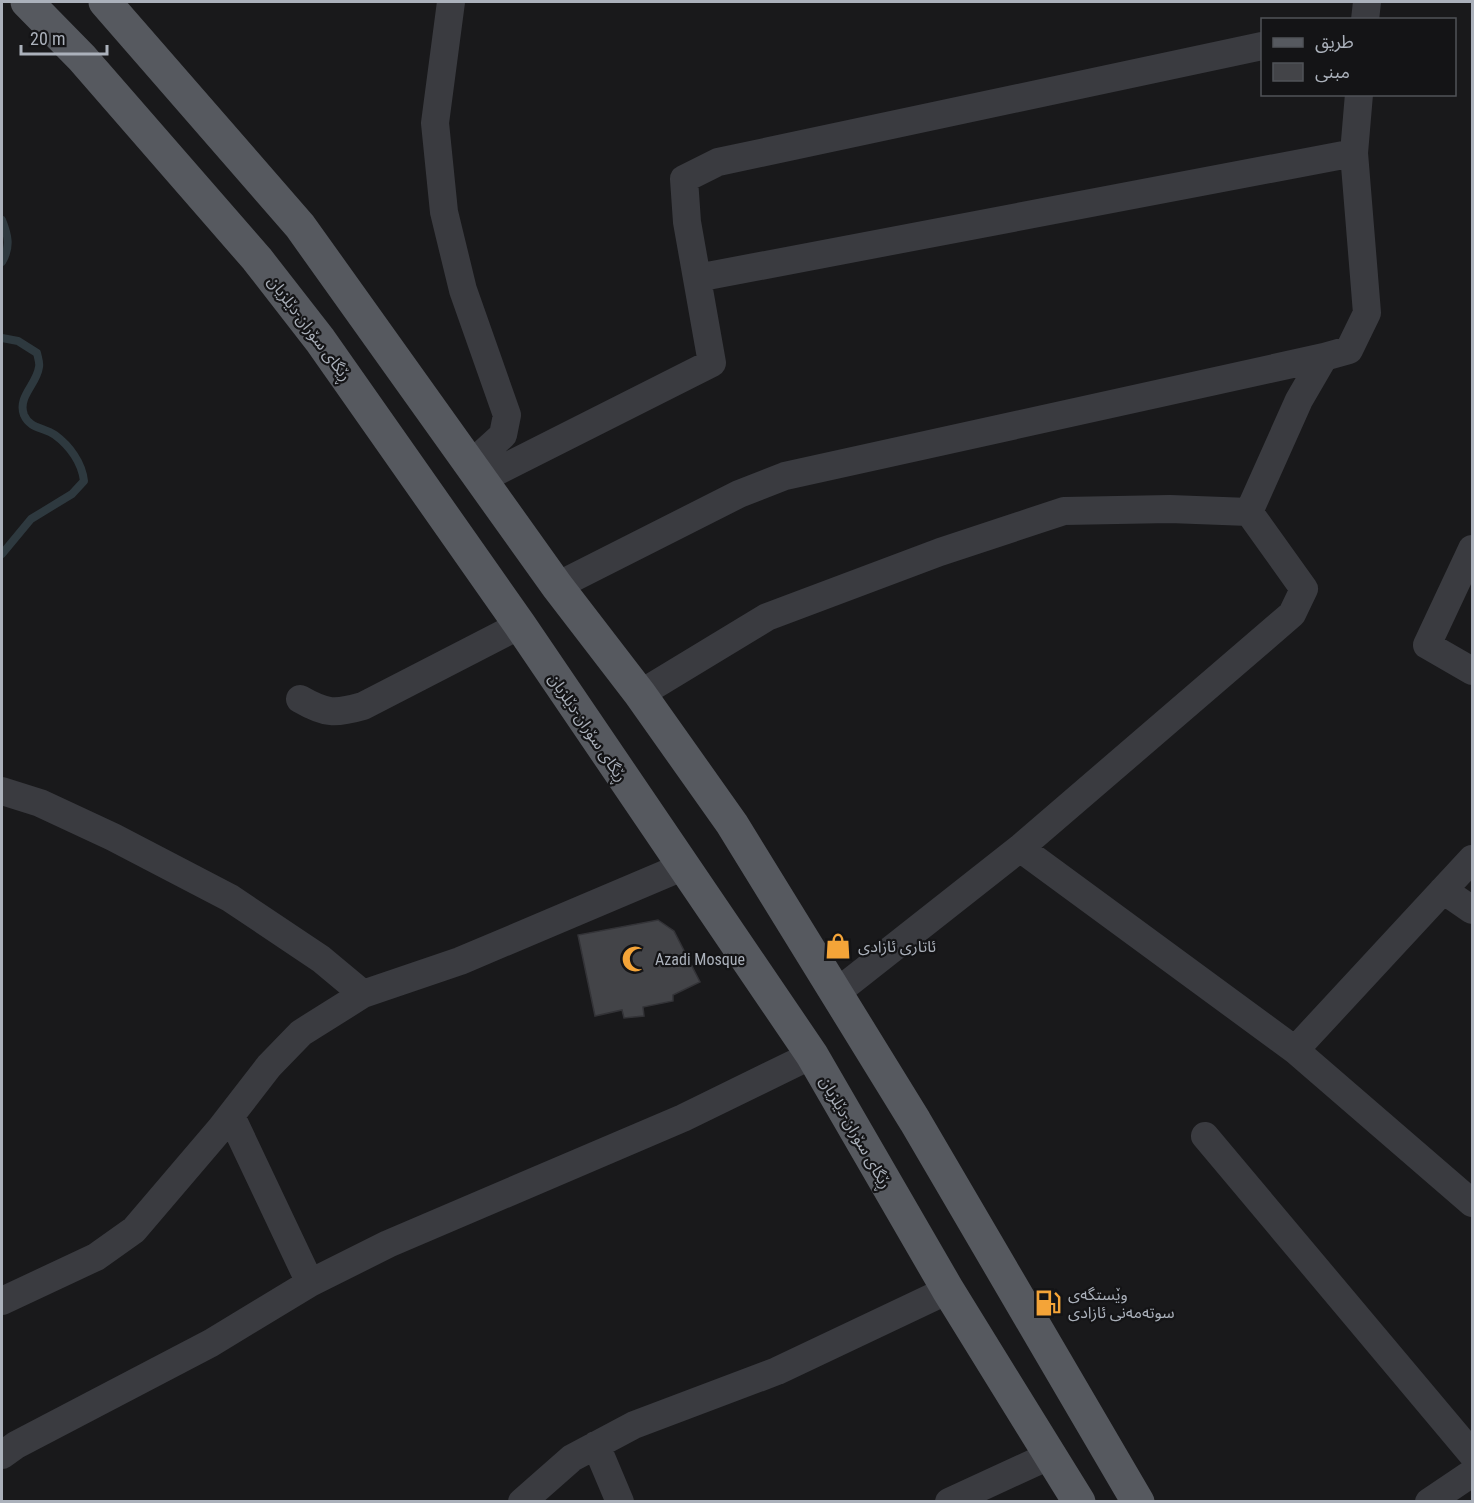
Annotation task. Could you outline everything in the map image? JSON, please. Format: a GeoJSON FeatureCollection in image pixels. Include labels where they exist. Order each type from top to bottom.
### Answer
{"type":"FeatureCollection","features":[{"type":"Feature","properties":{"kind":"main road","name":"ڕێگای سۆران-دێلزیان"},"geometry":{"type":"LineString","coordinates":[[27,2],[82,58],[275,281],[320,340],[520,625],[682,867],[812,1055],[948,1290],[1079,1502]]}},
{"type":"Feature","properties":{"kind":"main road"},"geometry":{"type":"LineString","coordinates":[[105,2],[300,226],[557,586],[640,694],[732,825],[921,1131],[1138,1502]]}},
{"type":"Feature","properties":{"kind":"main road"},"geometry":{"type":"LineString","coordinates":[[275,281],[289,279],[301,273],[312,265],[320,254]]}},
{"type":"Feature","properties":{"kind":"main road"},"geometry":{"type":"LineString","coordinates":[[320,340],[336,319],[349,314],[362,314]]}},
{"type":"Feature","properties":{"kind":"street"},"geometry":{"type":"LineString","coordinates":[[451,2],[435,123],[444,212],[462,290],[507,415],[503,435],[476,472]]}},
{"type":"Feature","properties":{"kind":"street"},"geometry":{"type":"LineString","coordinates":[[1365,18],[1367,2]]}},
{"type":"Feature","properties":{"kind":"street"},"geometry":{"type":"LineString","coordinates":[[476,472],[712,363],[687,222],[684,178],[718,162],[1261,46]]}},
{"type":"Feature","properties":{"kind":"street"},"geometry":{"type":"LineString","coordinates":[[557,586],[739,494],[786,476],[1349,350],[1367,313],[1354,153],[1359,96]]}},
{"type":"Feature","properties":{"kind":"street"},"geometry":{"type":"LineString","coordinates":[[697,278],[1354,153]]}},
{"type":"Feature","properties":{"kind":"street"},"geometry":{"type":"LineString","coordinates":[[1249,513],[1299,400],[1324,357]]}},
{"type":"Feature","properties":{"kind":"street"},"geometry":{"type":"LineString","coordinates":[[640,694],[767,616],[940,552],[1064,511],[1170,509],[1249,513]]}},
{"type":"Feature","properties":{"kind":"street"},"geometry":{"type":"LineString","coordinates":[[836,993],[1020,848],[1292,614],[1304,590],[1249,513]]}},
{"type":"Feature","properties":{"kind":"street"},"geometry":{"type":"LineString","coordinates":[[1473,549],[1427,645],[1473,671]]}},
{"type":"Feature","properties":{"kind":"street"},"geometry":{"type":"LineString","coordinates":[[300,699],[317,709],[339,712],[363,706],[520,625]]}},
{"type":"Feature","properties":{"kind":"street"},"geometry":{"type":"LineString","coordinates":[[2,790],[40,803],[113,837],[230,898],[321,959],[363,994]]}},
{"type":"Feature","properties":{"kind":"street"},"geometry":{"type":"LineString","coordinates":[[1020,848],[1295,1050],[1473,1203]]}},
{"type":"Feature","properties":{"kind":"street"},"geometry":{"type":"LineString","coordinates":[[1295,1050],[1473,859]]}},
{"type":"Feature","properties":{"kind":"street"},"geometry":{"type":"LineString","coordinates":[[2,1301],[96,1257],[134,1230],[231,1116],[269,1066],[301,1033],[363,994],[460,961],[682,867]]}},
{"type":"Feature","properties":{"kind":"street"},"geometry":{"type":"LineString","coordinates":[[1443,890],[1473,910]]}},
{"type":"Feature","properties":{"kind":"street"},"geometry":{"type":"LineString","coordinates":[[2,1455],[16,1445],[212,1343],[310,1283],[388,1244],[683,1118],[812,1055]]}},
{"type":"Feature","properties":{"kind":"street"},"geometry":{"type":"LineString","coordinates":[[231,1116],[310,1283]]}},
{"type":"Feature","properties":{"kind":"street"},"geometry":{"type":"LineString","coordinates":[[1205,1136],[1473,1454]]}},
{"type":"Feature","properties":{"kind":"street"},"geometry":{"type":"LineString","coordinates":[[522,1502],[572,1458],[633,1425],[777,1371],[948,1290]]}},
{"type":"Feature","properties":{"kind":"street"},"geometry":{"type":"LineString","coordinates":[[596,1445],[620,1502]]}},
{"type":"Feature","properties":{"kind":"street"},"geometry":{"type":"LineString","coordinates":[[949,1502],[1051,1455]]}},
{"type":"Feature","properties":{"kind":"street"},"geometry":{"type":"LineString","coordinates":[[1429,1502],[1473,1473]]}},
{"type":"Feature","properties":{"kind":"building","name":"Azadi Mosque"},"geometry":{"type":"Polygon","coordinates":[[[658,920],[674,931],[700,982],[673,995],[673,1001],[643,1007],[644,1016],[624,1018],[622,1010],[595,1016],[578,935],[658,920]]]}},
{"type":"Feature","properties":{"kind":"waterway"},"geometry":{"type":"LineString","coordinates":[[2,220],[8,241],[2,262]]}},
{"type":"Feature","properties":{"kind":"waterway"},"geometry":{"type":"LineString","coordinates":[[2,338],[18,341],[37,353],[39,367],[23,402],[24,415],[30,423],[51,432],[66,444],[78,461],[84,481],[72,494],[31,519],[2,554]]}},
{"type":"Feature","properties":{"kind":"place","name":"ئاتاری ئازادی"},"geometry":{"type":"Point","coordinates":[838,946]}},
{"type":"Feature","properties":{"kind":"place","name":"Azadi Mosque"},"geometry":{"type":"Point","coordinates":[635,959]}},
{"type":"Feature","properties":{"kind":"place","name":"وێستگەی سوتەمەنی ئازادی"},"geometry":{"type":"Point","coordinates":[1048,1303]}}]}
